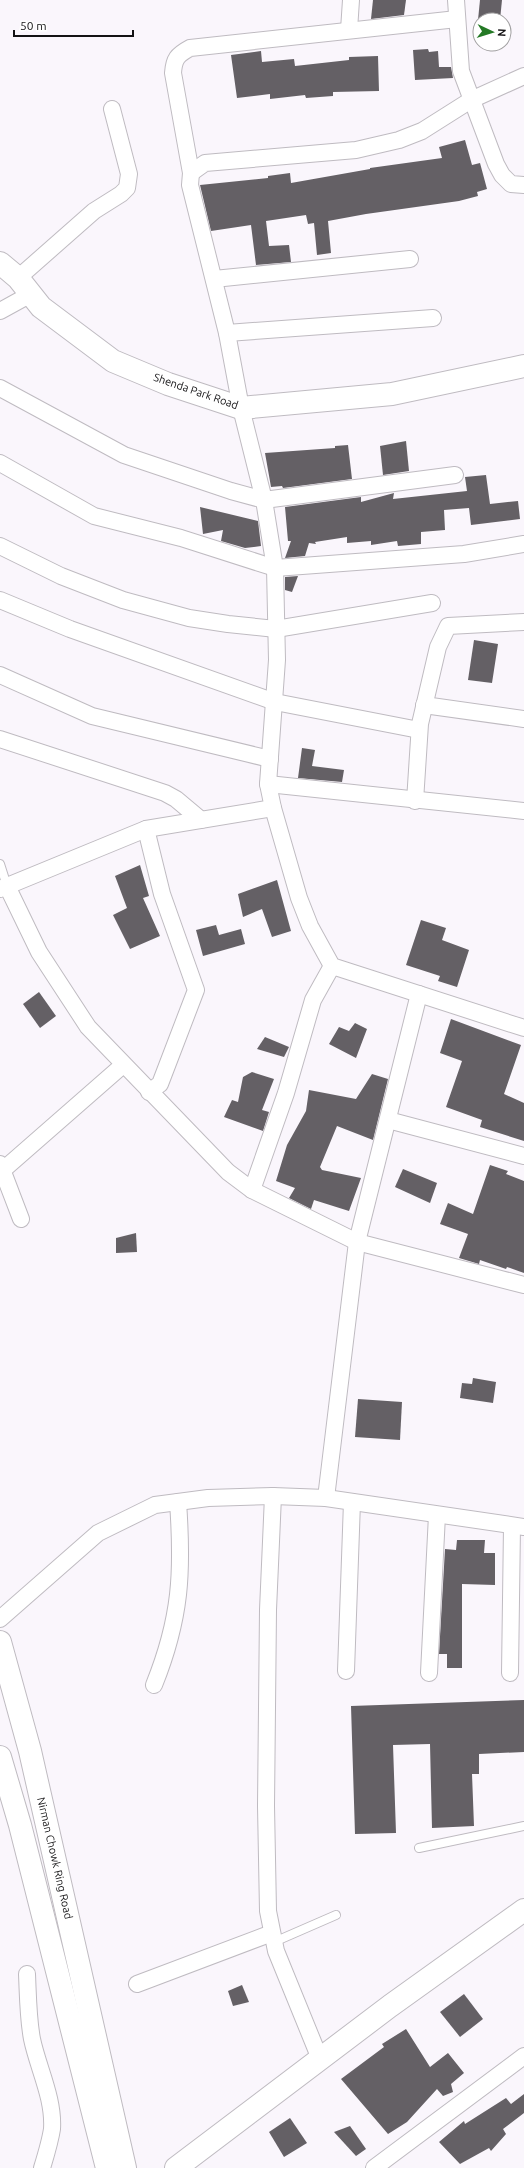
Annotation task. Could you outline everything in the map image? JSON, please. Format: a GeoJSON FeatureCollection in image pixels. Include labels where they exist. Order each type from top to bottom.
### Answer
{"type":"FeatureCollection","features":[{"type":"Feature","properties":{"kind":"main road","name":"Shenda Park Road"},"geometry":{"type":"LineString","coordinates":[[0,263],[24,286],[41,307],[113,361],[168,384],[241,408],[392,394],[524,366]]}},
{"type":"Feature","properties":{"kind":"main road","name":"Nirman Chowk Ring Road"},"geometry":{"type":"LineString","coordinates":[[0,1642],[30,1751],[125,2168]]}},
{"type":"Feature","properties":{"kind":"main road"},"geometry":{"type":"LineString","coordinates":[[0,1758],[20,1825],[106,2168]]}},
{"type":"Feature","properties":{"kind":"main road"},"geometry":{"type":"LineString","coordinates":[[176,2168],[320,2059],[524,1910]]}},
{"type":"Feature","properties":{"kind":"street"},"geometry":{"type":"LineString","coordinates":[[349,30],[351,0]]}},
{"type":"Feature","properties":{"kind":"street"},"geometry":{"type":"LineString","coordinates":[[456,0],[461,70],[471,100],[502,175],[511,184],[524,185]]}},
{"type":"Feature","properties":{"kind":"street"},"geometry":{"type":"LineString","coordinates":[[457,19],[190,48],[180,53],[174,61],[173,73],[191,173],[190,185],[227,334],[241,408],[264,500],[276,568],[276,629],[278,660],[268,784],[273,808],[299,898],[310,926],[332,966],[524,1028]]}},
{"type":"Feature","properties":{"kind":"street"},"geometry":{"type":"LineString","coordinates":[[191,173],[205,163],[356,150],[399,140],[422,131],[471,100],[524,76]]}},
{"type":"Feature","properties":{"kind":"street"},"geometry":{"type":"LineString","coordinates":[[0,311],[94,211],[122,194],[127,188],[129,174],[112,109]]}},
{"type":"Feature","properties":{"kind":"street"},"geometry":{"type":"LineString","coordinates":[[214,279],[410,259]]}},
{"type":"Feature","properties":{"kind":"street"},"geometry":{"type":"LineString","coordinates":[[227,334],[433,318]]}},
{"type":"Feature","properties":{"kind":"street"},"geometry":{"type":"LineString","coordinates":[[0,388],[124,455],[231,491],[264,500],[455,475]]}},
{"type":"Feature","properties":{"kind":"street"},"geometry":{"type":"LineString","coordinates":[[0,463],[94,516],[180,538],[276,568],[464,554],[524,544]]}},
{"type":"Feature","properties":{"kind":"street"},"geometry":{"type":"LineString","coordinates":[[0,546],[61,576],[123,600],[189,618],[276,629],[432,603]]}},
{"type":"Feature","properties":{"kind":"street"},"geometry":{"type":"LineString","coordinates":[[0,600],[70,629],[275,702],[420,730]]}},
{"type":"Feature","properties":{"kind":"street"},"geometry":{"type":"LineString","coordinates":[[415,800],[420,730],[424,705],[438,648],[448,626],[524,622]]}},
{"type":"Feature","properties":{"kind":"street"},"geometry":{"type":"LineString","coordinates":[[0,675],[92,716],[270,759]]}},
{"type":"Feature","properties":{"kind":"street"},"geometry":{"type":"LineString","coordinates":[[424,705],[524,719]]}},
{"type":"Feature","properties":{"kind":"street"},"geometry":{"type":"LineString","coordinates":[[0,739],[165,793],[176,799],[201,820]]}},
{"type":"Feature","properties":{"kind":"street"},"geometry":{"type":"LineString","coordinates":[[268,784],[524,811]]}},
{"type":"Feature","properties":{"kind":"street"},"geometry":{"type":"LineString","coordinates":[[273,808],[146,829],[4,887],[39,952],[88,1027],[149,1092],[228,1172],[252,1190],[357,1242],[524,1285]]}},
{"type":"Feature","properties":{"kind":"street"},"geometry":{"type":"LineString","coordinates":[[146,829],[162,894],[196,990],[160,1084],[149,1092]]}},
{"type":"Feature","properties":{"kind":"street"},"geometry":{"type":"LineString","coordinates":[[252,1190],[286,1093],[313,1000],[332,966]]}},
{"type":"Feature","properties":{"kind":"street"},"geometry":{"type":"LineString","coordinates":[[326,1498],[357,1242],[419,994]]}},
{"type":"Feature","properties":{"kind":"street"},"geometry":{"type":"LineString","coordinates":[[21,1218],[1,1167],[123,1065]]}},
{"type":"Feature","properties":{"kind":"street"},"geometry":{"type":"LineString","coordinates":[[388,1120],[524,1156]]}},
{"type":"Feature","properties":{"kind":"street"},"geometry":{"type":"LineString","coordinates":[[273,1496],[268,1610],[266,1806],[268,1911],[273,1938],[320,2059]]}},
{"type":"Feature","properties":{"kind":"street"},"geometry":{"type":"LineString","coordinates":[[0,1620],[98,1533],[155,1505],[208,1498],[273,1496],[326,1498],[518,1526],[510,1673]]}},
{"type":"Feature","properties":{"kind":"street"},"geometry":{"type":"LineString","coordinates":[[154,1685],[166,1655],[178,1605],[181,1566],[178,1502]]}},
{"type":"Feature","properties":{"kind":"street"},"geometry":{"type":"LineString","coordinates":[[346,1671],[352,1502]]}},
{"type":"Feature","properties":{"kind":"street"},"geometry":{"type":"LineString","coordinates":[[428,1673],[437,1515]]}},
{"type":"Feature","properties":{"kind":"street"},"geometry":{"type":"LineString","coordinates":[[137,1984],[273,1938]]}},
{"type":"Feature","properties":{"kind":"street"},"geometry":{"type":"LineString","coordinates":[[27,1974],[28,2014],[32,2040],[47,2093],[52,2128],[42,2168]]}},
{"type":"Feature","properties":{"kind":"street"},"geometry":{"type":"LineString","coordinates":[[374,2168],[524,2056]]}},
{"type":"Feature","properties":{"kind":"lane"},"geometry":{"type":"LineString","coordinates":[[0,864],[4,887]]}},
{"type":"Feature","properties":{"kind":"lane"},"geometry":{"type":"LineString","coordinates":[[419,1848],[524,1826]]}},
{"type":"Feature","properties":{"kind":"lane"},"geometry":{"type":"LineString","coordinates":[[273,1938],[336,1915]]}},
{"type":"Feature","properties":{"kind":"building"},"geometry":{"type":"Polygon","coordinates":[[[373,0],[406,0],[404,15],[371,19],[373,0]]]}},
{"type":"Feature","properties":{"kind":"building"},"geometry":{"type":"Polygon","coordinates":[[[480,0],[502,0],[501,12],[479,12],[480,0]]]}},
{"type":"Feature","properties":{"kind":"building"},"geometry":{"type":"Polygon","coordinates":[[[428,49],[429,52],[438,51],[439,67],[451,67],[453,78],[415,80],[413,50],[428,49]]]}},
{"type":"Feature","properties":{"kind":"building"},"geometry":{"type":"Polygon","coordinates":[[[261,51],[262,62],[294,59],[295,66],[349,60],[349,57],[378,56],[379,91],[333,92],[333,96],[306,98],[305,95],[270,99],[270,94],[237,98],[231,55],[261,51]]]}},
{"type":"Feature","properties":{"kind":"building"},"geometry":{"type":"Polygon","coordinates":[[[465,140],[472,165],[480,163],[487,189],[477,192],[478,196],[459,201],[328,221],[331,253],[317,255],[314,223],[308,224],[306,215],[266,221],[269,246],[289,245],[291,262],[256,265],[251,225],[211,231],[200,185],[268,178],[268,176],[290,173],[291,183],[370,168],[442,158],[439,147],[465,140]]]}},
{"type":"Feature","properties":{"kind":"building"},"geometry":{"type":"Polygon","coordinates":[[[406,441],[409,471],[383,475],[380,446],[406,441]]]}},
{"type":"Feature","properties":{"kind":"building"},"geometry":{"type":"Polygon","coordinates":[[[348,445],[352,479],[283,488],[282,486],[271,487],[265,453],[335,448],[335,446],[348,445]]]}},
{"type":"Feature","properties":{"kind":"building"},"geometry":{"type":"Polygon","coordinates":[[[486,475],[490,504],[518,501],[520,519],[471,525],[469,508],[444,510],[445,530],[421,532],[421,544],[398,546],[397,541],[371,545],[371,541],[347,543],[347,537],[315,542],[316,544],[309,543],[305,556],[285,558],[291,541],[288,541],[285,507],[361,497],[361,502],[394,493],[393,499],[467,491],[465,477],[486,475]]]}},
{"type":"Feature","properties":{"kind":"building"},"geometry":{"type":"Polygon","coordinates":[[[200,507],[258,521],[261,546],[245,548],[221,541],[223,530],[203,534],[200,507]]]}},
{"type":"Feature","properties":{"kind":"building"},"geometry":{"type":"Polygon","coordinates":[[[298,576],[292,592],[285,590],[285,577],[298,576]]]}},
{"type":"Feature","properties":{"kind":"building"},"geometry":{"type":"Polygon","coordinates":[[[474,640],[498,644],[492,683],[468,680],[474,640]]]}},
{"type":"Feature","properties":{"kind":"building"},"geometry":{"type":"Polygon","coordinates":[[[302,748],[315,750],[312,766],[344,770],[342,782],[298,778],[302,748]]]}},
{"type":"Feature","properties":{"kind":"building"},"geometry":{"type":"Polygon","coordinates":[[[140,865],[149,896],[143,898],[160,936],[130,949],[113,915],[127,908],[115,876],[140,865]]]}},
{"type":"Feature","properties":{"kind":"building"},"geometry":{"type":"Polygon","coordinates":[[[277,880],[291,931],[272,937],[262,909],[243,917],[238,894],[277,880]]]}},
{"type":"Feature","properties":{"kind":"building"},"geometry":{"type":"Polygon","coordinates":[[[421,920],[446,928],[442,940],[469,950],[457,987],[438,981],[440,976],[406,965],[421,920]]]}},
{"type":"Feature","properties":{"kind":"building"},"geometry":{"type":"Polygon","coordinates":[[[216,925],[219,935],[241,929],[245,944],[203,956],[196,930],[216,925]]]}},
{"type":"Feature","properties":{"kind":"building"},"geometry":{"type":"Polygon","coordinates":[[[39,992],[56,1016],[40,1028],[23,1004],[39,992]]]}},
{"type":"Feature","properties":{"kind":"building"},"geometry":{"type":"Polygon","coordinates":[[[451,1019],[521,1045],[504,1094],[524,1103],[524,1141],[480,1127],[482,1120],[446,1107],[462,1061],[440,1053],[451,1019]]]}},
{"type":"Feature","properties":{"kind":"building"},"geometry":{"type":"Polygon","coordinates":[[[355,1023],[367,1029],[356,1058],[329,1044],[339,1027],[349,1031],[355,1023]]]}},
{"type":"Feature","properties":{"kind":"building"},"geometry":{"type":"Polygon","coordinates":[[[265,1037],[289,1047],[284,1057],[257,1049],[265,1037]]]}},
{"type":"Feature","properties":{"kind":"building"},"geometry":{"type":"Polygon","coordinates":[[[252,1072],[274,1079],[262,1110],[269,1112],[263,1131],[224,1117],[232,1100],[238,1102],[243,1077],[252,1072]]]}},
{"type":"Feature","properties":{"kind":"building"},"geometry":{"type":"Polygon","coordinates":[[[372,1074],[388,1079],[373,1140],[337,1126],[320,1167],[322,1170],[361,1178],[349,1211],[314,1200],[311,1209],[289,1198],[295,1188],[276,1181],[287,1145],[306,1111],[309,1090],[356,1099],[372,1074]]]}},
{"type":"Feature","properties":{"kind":"building"},"geometry":{"type":"Polygon","coordinates":[[[490,1165],[508,1171],[506,1174],[524,1181],[524,1273],[507,1267],[506,1269],[480,1260],[479,1264],[459,1258],[468,1234],[440,1224],[448,1203],[473,1214],[490,1165]]]}},
{"type":"Feature","properties":{"kind":"building"},"geometry":{"type":"Polygon","coordinates":[[[403,1169],[437,1183],[430,1203],[395,1187],[403,1169]]]}},
{"type":"Feature","properties":{"kind":"building"},"geometry":{"type":"Polygon","coordinates":[[[136,1233],[137,1252],[116,1253],[116,1238],[136,1233]]]}},
{"type":"Feature","properties":{"kind":"building"},"geometry":{"type":"Polygon","coordinates":[[[473,1378],[496,1382],[493,1403],[460,1398],[462,1383],[472,1384],[473,1378]]]}},
{"type":"Feature","properties":{"kind":"building"},"geometry":{"type":"Polygon","coordinates":[[[358,1399],[402,1402],[400,1440],[355,1437],[358,1399]]]}},
{"type":"Feature","properties":{"kind":"building"},"geometry":{"type":"Polygon","coordinates":[[[457,1540],[485,1540],[484,1553],[495,1553],[495,1585],[462,1584],[462,1668],[447,1668],[447,1654],[439,1654],[445,1549],[456,1550],[457,1540]]]}},
{"type":"Feature","properties":{"kind":"building"},"geometry":{"type":"Polygon","coordinates":[[[524,1700],[524,1752],[479,1754],[479,1774],[472,1774],[474,1826],[432,1828],[430,1744],[393,1745],[396,1833],[355,1834],[351,1706],[524,1700]]]}},
{"type":"Feature","properties":{"kind":"building"},"geometry":{"type":"Polygon","coordinates":[[[242,1985],[249,2002],[233,2006],[228,1991],[242,1985]]]}},
{"type":"Feature","properties":{"kind":"building"},"geometry":{"type":"Polygon","coordinates":[[[464,1994],[483,2019],[460,2037],[440,2012],[464,1994]]]}},
{"type":"Feature","properties":{"kind":"building"},"geometry":{"type":"Polygon","coordinates":[[[406,2029],[430,2067],[448,2053],[464,2073],[451,2084],[453,2092],[443,2096],[437,2089],[407,2122],[388,2134],[341,2079],[384,2047],[382,2044],[406,2029]]]}},
{"type":"Feature","properties":{"kind":"building"},"geometry":{"type":"Polygon","coordinates":[[[524,2094],[524,2113],[503,2129],[506,2134],[491,2151],[489,2148],[460,2164],[439,2142],[464,2121],[465,2124],[506,2098],[511,2104],[524,2094]]]}},
{"type":"Feature","properties":{"kind":"building"},"geometry":{"type":"Polygon","coordinates":[[[290,2118],[307,2143],[284,2157],[269,2132],[290,2118]]]}},
{"type":"Feature","properties":{"kind":"building"},"geometry":{"type":"Polygon","coordinates":[[[350,2126],[366,2149],[356,2156],[334,2132],[350,2126]]]}}]}
